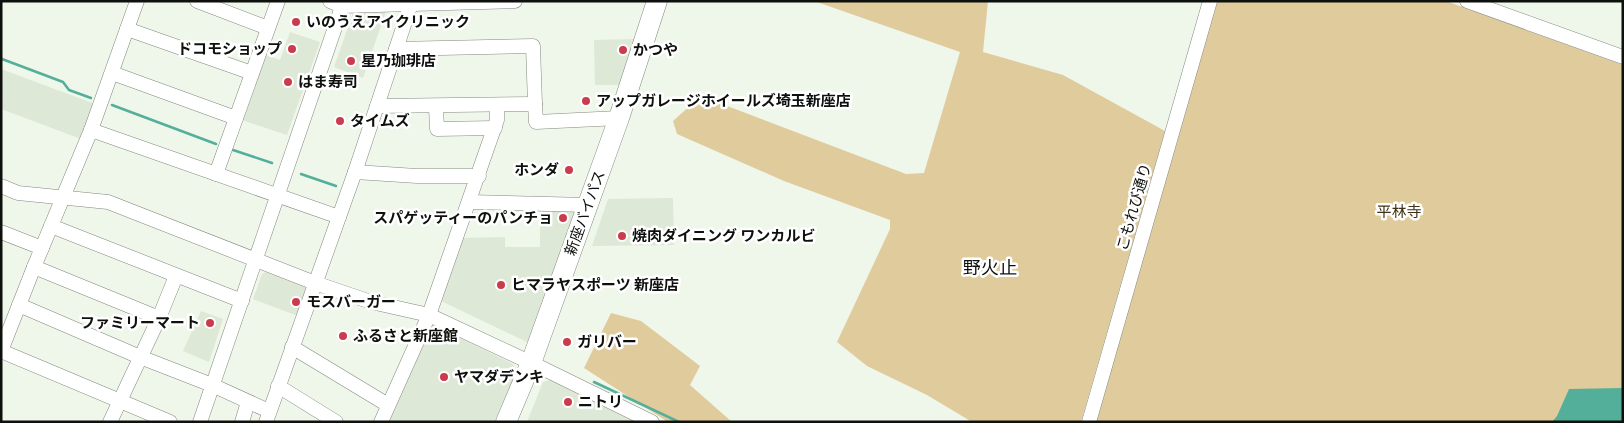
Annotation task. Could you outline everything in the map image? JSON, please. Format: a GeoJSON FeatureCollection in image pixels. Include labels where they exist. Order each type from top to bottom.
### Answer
{"type":"FeatureCollection","features":[{"type":"Feature","properties":{"kind":"highway","name":"新座バイパス"},"geometry":{"type":"LineString","coordinates":[[518,422],[588,205],[658,1]]}},
{"type":"Feature","properties":{"kind":"highway","name":"新座バイパス"},"geometry":{"type":"LineString","coordinates":[[506,422],[535,365],[667,1]]}},
{"type":"Feature","properties":{"kind":"street"},"geometry":{"type":"LineString","coordinates":[[137,1],[91,130],[1,351],[170,422]]}},
{"type":"Feature","properties":{"kind":"street"},"geometry":{"type":"LineString","coordinates":[[197,1],[268,28]]}},
{"type":"Feature","properties":{"kind":"street"},"geometry":{"type":"LineString","coordinates":[[216,174],[278,1]]}},
{"type":"Feature","properties":{"kind":"street"},"geometry":{"type":"LineString","coordinates":[[200,422],[278,195],[339,3],[516,1]]}},
{"type":"Feature","properties":{"kind":"street","name":"こもれび通り"},"geometry":{"type":"LineString","coordinates":[[1089,422],[1210,1]]}},
{"type":"Feature","properties":{"kind":"street"},"geometry":{"type":"LineString","coordinates":[[1467,1],[1623,57]]}},
{"type":"Feature","properties":{"kind":"street"},"geometry":{"type":"LineString","coordinates":[[19,305],[140,357],[212,385],[248,402],[268,416],[355,172],[412,3]]}},
{"type":"Feature","properties":{"kind":"street"},"geometry":{"type":"LineString","coordinates":[[128,29],[252,73]]}},
{"type":"Feature","properties":{"kind":"street"},"geometry":{"type":"LineString","coordinates":[[396,49],[533,46],[536,122],[619,118]]}},
{"type":"Feature","properties":{"kind":"street"},"geometry":{"type":"LineString","coordinates":[[112,73],[236,118]]}},
{"type":"Feature","properties":{"kind":"street"},"geometry":{"type":"LineString","coordinates":[[377,106],[436,107],[535,104]]}},
{"type":"Feature","properties":{"kind":"street"},"geometry":{"type":"LineString","coordinates":[[381,422],[429,315],[495,128],[497,120],[496,106]]}},
{"type":"Feature","properties":{"kind":"street"},"geometry":{"type":"LineString","coordinates":[[436,107],[437,129],[495,128]]}},
{"type":"Feature","properties":{"kind":"street"},"geometry":{"type":"LineString","coordinates":[[91,130],[339,217]]}},
{"type":"Feature","properties":{"kind":"street"},"geometry":{"type":"LineString","coordinates":[[355,172],[417,176],[479,176]]}},
{"type":"Feature","properties":{"kind":"street"},"geometry":{"type":"LineString","coordinates":[[1,186],[18,193],[108,202],[315,283],[371,302],[429,315],[652,422]]}},
{"type":"Feature","properties":{"kind":"street"},"geometry":{"type":"LineString","coordinates":[[470,202],[588,205]]}},
{"type":"Feature","properties":{"kind":"street"},"geometry":{"type":"LineString","coordinates":[[51,226],[242,301]]}},
{"type":"Feature","properties":{"kind":"street"},"geometry":{"type":"LineString","coordinates":[[1,232],[42,248]]}},
{"type":"Feature","properties":{"kind":"street"},"geometry":{"type":"LineString","coordinates":[[34,266],[159,318]]}},
{"type":"Feature","properties":{"kind":"street"},"geometry":{"type":"LineString","coordinates":[[110,422],[159,318],[176,276]]}},
{"type":"Feature","properties":{"kind":"street"},"geometry":{"type":"LineString","coordinates":[[292,347],[388,405]]}},
{"type":"Feature","properties":{"kind":"street"},"geometry":{"type":"LineString","coordinates":[[278,386],[336,422]]}},
{"type":"Feature","properties":{"kind":"street"},"geometry":{"type":"LineString","coordinates":[[242,422],[248,402]]}},
{"type":"Feature","properties":{"kind":"shaded area"},"geometry":{"type":"Polygon","coordinates":[[[386,11],[363,78],[334,67],[353,13],[386,11]]]}},
{"type":"Feature","properties":{"kind":"shaded area"},"geometry":{"type":"Polygon","coordinates":[[[290,32],[320,42],[287,135],[239,119],[262,54],[280,60],[290,32]]]}},
{"type":"Feature","properties":{"kind":"shaded area"},"geometry":{"type":"Polygon","coordinates":[[[637,39],[621,85],[595,85],[594,40],[637,39]]]}},
{"type":"Feature","properties":{"kind":"shaded area"},"geometry":{"type":"Polygon","coordinates":[[[1,69],[95,104],[81,139],[1,109],[1,69]]]}},
{"type":"Feature","properties":{"kind":"shaded area"},"geometry":{"type":"Polygon","coordinates":[[[673,198],[674,245],[592,246],[608,199],[673,198]]]}},
{"type":"Feature","properties":{"kind":"shaded area"},"geometry":{"type":"Polygon","coordinates":[[[540,208],[572,208],[577,215],[529,343],[439,300],[461,238],[505,237],[505,247],[540,247],[540,208]]]}},
{"type":"Feature","properties":{"kind":"shaded area"},"geometry":{"type":"Polygon","coordinates":[[[266,272],[305,287],[307,291],[298,316],[253,299],[262,274],[266,272]]]}},
{"type":"Feature","properties":{"kind":"shaded area"},"geometry":{"type":"Polygon","coordinates":[[[201,311],[223,319],[209,362],[183,351],[201,311]]]}},
{"type":"Feature","properties":{"kind":"shaded area"},"geometry":{"type":"Polygon","coordinates":[[[433,325],[513,364],[517,372],[497,422],[387,422],[429,327],[433,325]]]}},
{"type":"Feature","properties":{"kind":"shaded area","name":"ニトリ"},"geometry":{"type":"Polygon","coordinates":[[[553,379],[638,422],[527,422],[543,382],[553,379]]]}},
{"type":"Feature","properties":{"kind":"green space"},"geometry":{"type":"Polygon","coordinates":[[[814,1],[988,1],[983,52],[1063,75],[1165,131],[1081,422],[972,422],[927,395],[867,366],[837,342],[890,229],[890,220],[784,181],[677,134],[673,121],[701,96],[906,174],[924,173],[960,52],[814,1]]]}},
{"type":"Feature","properties":{"kind":"green space","name":"平林寺"},"geometry":{"type":"Polygon","coordinates":[[[1214,1],[1446,1],[1623,65],[1623,422],[1093,422],[1214,1]]]}},
{"type":"Feature","properties":{"kind":"green space"},"geometry":{"type":"Polygon","coordinates":[[[611,313],[641,321],[700,366],[690,385],[732,422],[668,422],[584,368],[611,313]]]}},
{"type":"Feature","properties":{"kind":"water"},"geometry":{"type":"Polygon","coordinates":[[[1623,388],[1623,422],[1552,422],[1557,416],[1569,389],[1623,388]]]}},
{"type":"Feature","properties":{"kind":"waterway"},"geometry":{"type":"LineString","coordinates":[[2,59],[63,82],[69,90],[91,98]]}},
{"type":"Feature","properties":{"kind":"waterway"},"geometry":{"type":"LineString","coordinates":[[112,105],[216,144]]}},
{"type":"Feature","properties":{"kind":"waterway"},"geometry":{"type":"LineString","coordinates":[[233,150],[272,163]]}},
{"type":"Feature","properties":{"kind":"waterway"},"geometry":{"type":"LineString","coordinates":[[301,174],[336,186]]}},
{"type":"Feature","properties":{"kind":"waterway"},"geometry":{"type":"LineString","coordinates":[[594,382],[679,422]]}},
{"type":"Feature","properties":{"kind":"place","name":"いのうえアイクリニック"},"geometry":{"type":"Point","coordinates":[296,22]}},
{"type":"Feature","properties":{"kind":"place","name":"ドコモショップ"},"geometry":{"type":"Point","coordinates":[292,49]}},
{"type":"Feature","properties":{"kind":"place","name":"かつや"},"geometry":{"type":"Point","coordinates":[623,50]}},
{"type":"Feature","properties":{"kind":"place","name":"星乃珈琲店"},"geometry":{"type":"Point","coordinates":[351,61]}},
{"type":"Feature","properties":{"kind":"place","name":"はま寿司"},"geometry":{"type":"Point","coordinates":[288,82]}},
{"type":"Feature","properties":{"kind":"place","name":"アップガレージホイールズ埼玉新座店"},"geometry":{"type":"Point","coordinates":[586,101]}},
{"type":"Feature","properties":{"kind":"place","name":"タイムズ"},"geometry":{"type":"Point","coordinates":[340,121]}},
{"type":"Feature","properties":{"kind":"place","name":"ホンダ"},"geometry":{"type":"Point","coordinates":[569,170]}},
{"type":"Feature","properties":{"kind":"place","name":"スパゲッティーのパンチョ"},"geometry":{"type":"Point","coordinates":[563,218]}},
{"type":"Feature","properties":{"kind":"place","name":"焼肉ダイニング ワンカルビ"},"geometry":{"type":"Point","coordinates":[622,236]}},
{"type":"Feature","properties":{"kind":"place","name":"ヒマラヤスポーツ 新座店"},"geometry":{"type":"Point","coordinates":[501,285]}},
{"type":"Feature","properties":{"kind":"place","name":"モスバーガー"},"geometry":{"type":"Point","coordinates":[296,302]}},
{"type":"Feature","properties":{"kind":"place","name":"ファミリーマート"},"geometry":{"type":"Point","coordinates":[210,323]}},
{"type":"Feature","properties":{"kind":"place","name":"ふるさと新座館"},"geometry":{"type":"Point","coordinates":[343,336]}},
{"type":"Feature","properties":{"kind":"place","name":"ガリバー"},"geometry":{"type":"Point","coordinates":[567,342]}},
{"type":"Feature","properties":{"kind":"place","name":"ヤマダデンキ"},"geometry":{"type":"Point","coordinates":[444,377]}},
{"type":"Feature","properties":{"kind":"place","name":"ニトリ"},"geometry":{"type":"Point","coordinates":[568,402]}},
{"type":"Feature","properties":{"kind":"district","name":"野火止"},"geometry":{"type":"Point","coordinates":[990,268]}}]}
